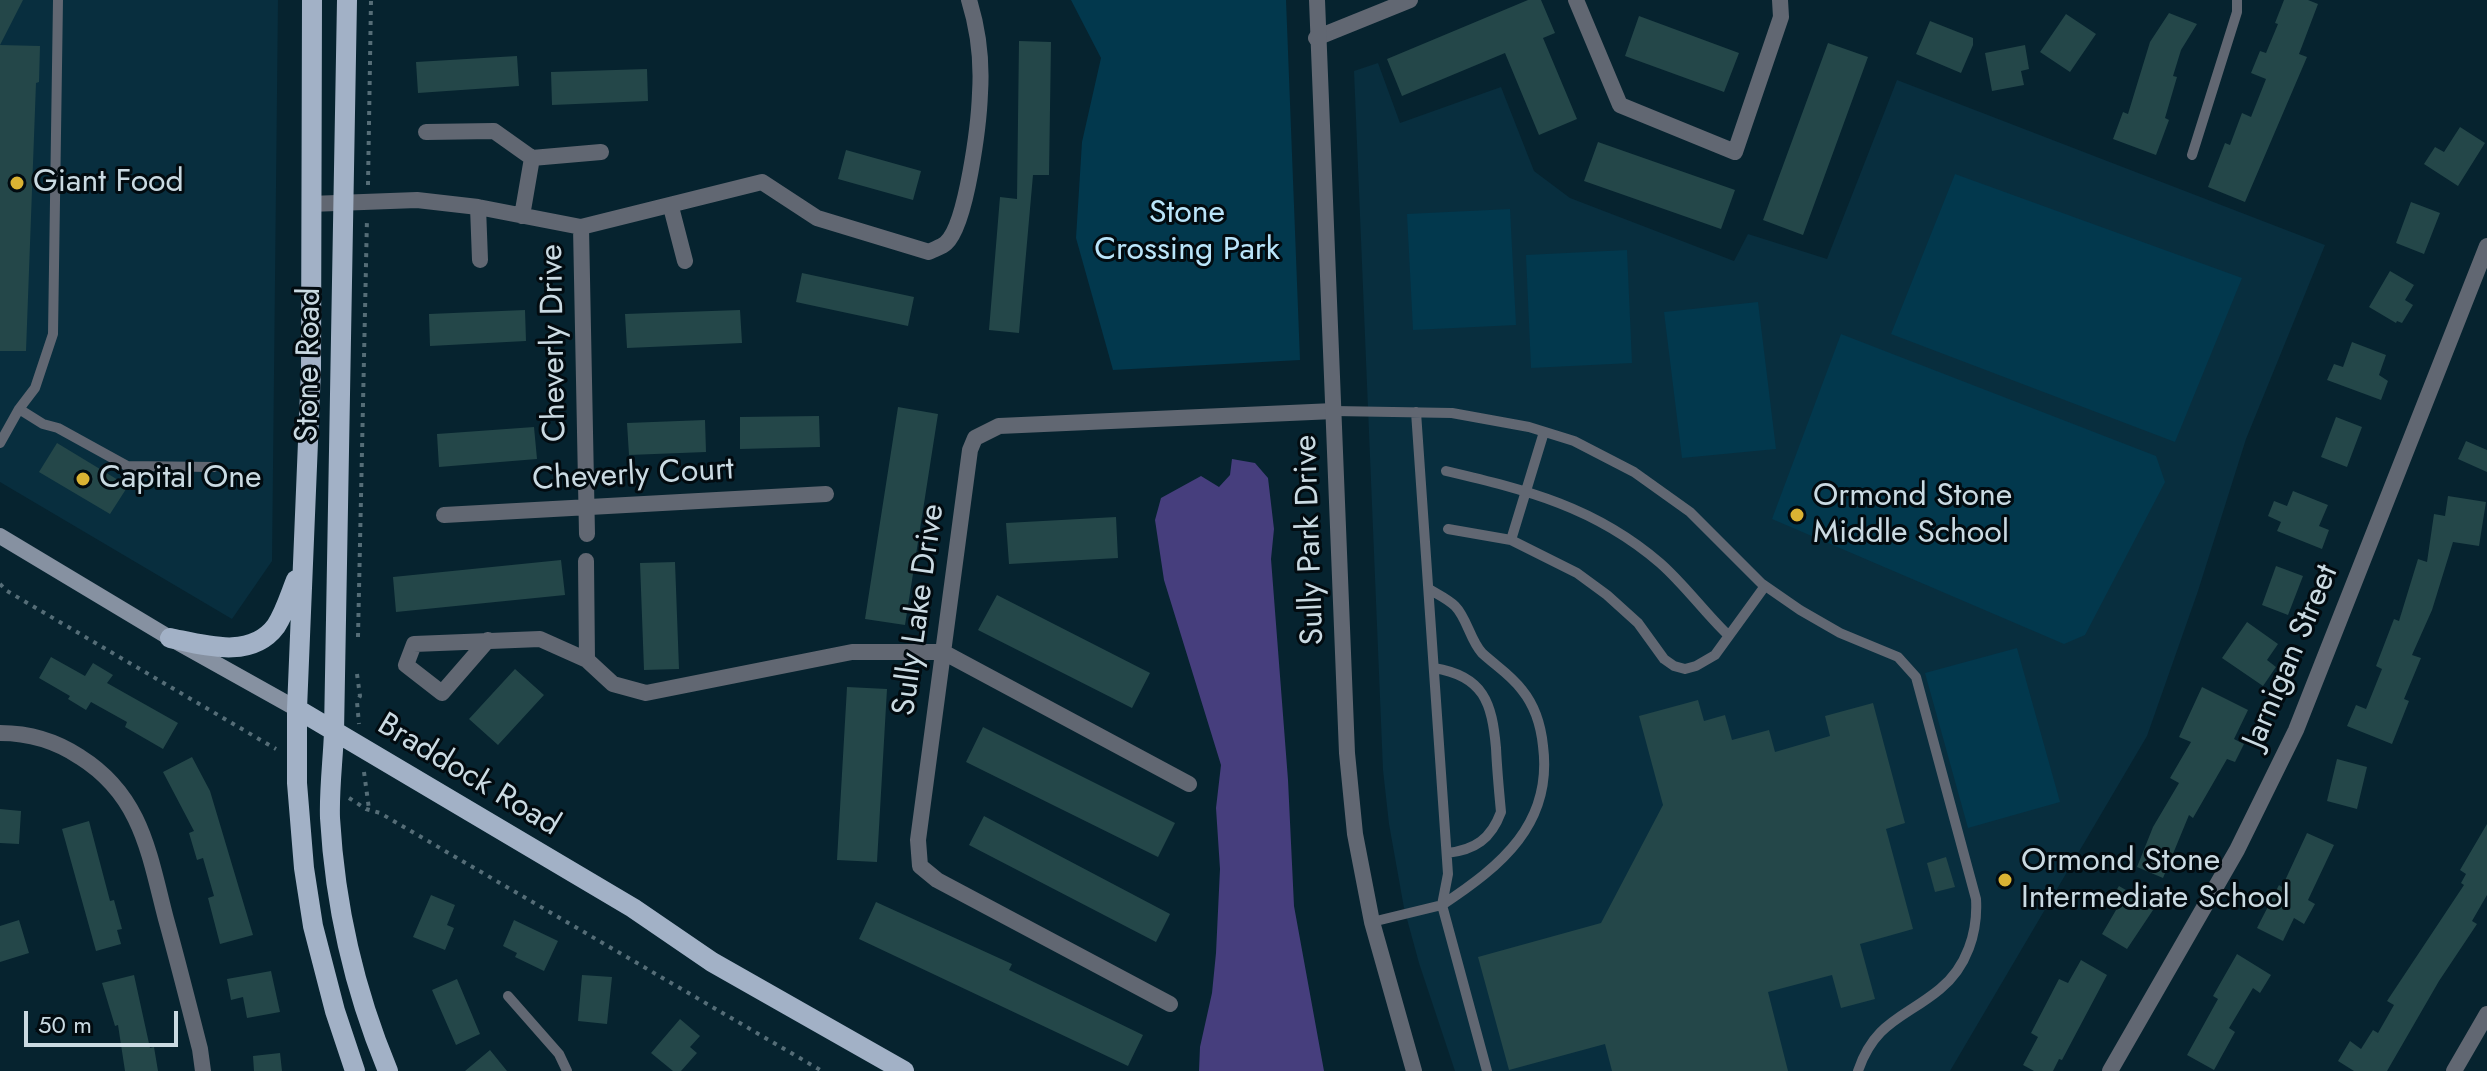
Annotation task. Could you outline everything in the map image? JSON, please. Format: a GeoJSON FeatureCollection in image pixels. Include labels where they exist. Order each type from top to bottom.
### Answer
{"type":"FeatureCollection","features":[{"type":"Feature","properties":{"kind":"main road","name":"Stone Road"},"geometry":{"type":"LineString","coordinates":[[312,0],[311,369],[297,709],[299,823],[313,926],[335,1011],[355,1071]]}},
{"type":"Feature","properties":{"kind":"main road","name":"Stone Road"},"geometry":{"type":"LineString","coordinates":[[347,0],[330,817],[345,930],[370,1027],[388,1071]]}},
{"type":"Feature","properties":{"kind":"main road","name":"Braddock Road"},"geometry":{"type":"LineString","coordinates":[[0,536],[633,908],[712,962],[904,1071]]}},
{"type":"Feature","properties":{"kind":"main road"},"geometry":{"type":"LineString","coordinates":[[170,638],[231,648],[255,643],[274,628],[282,615],[302,565]]}},
{"type":"Feature","properties":{"kind":"street"},"geometry":{"type":"LineString","coordinates":[[310,204],[417,200],[478,207],[581,227],[762,182],[817,218],[929,252],[946,243],[959,221],[965,199],[980,93],[977,24],[969,0]]}},
{"type":"Feature","properties":{"kind":"street","name":"Sully Park Drive"},"geometry":{"type":"LineString","coordinates":[[1317,0],[1316,38],[1347,753],[1355,834],[1372,922],[1414,1071]]}},
{"type":"Feature","properties":{"kind":"street"},"geometry":{"type":"LineString","coordinates":[[1316,38],[1410,0]]}},
{"type":"Feature","properties":{"kind":"street"},"geometry":{"type":"LineString","coordinates":[[1576,0],[1620,105],[1735,152],[1781,17],[1780,0]]}},
{"type":"Feature","properties":{"kind":"street"},"geometry":{"type":"LineString","coordinates":[[426,132],[494,131],[532,158],[601,152]]}},
{"type":"Feature","properties":{"kind":"street"},"geometry":{"type":"LineString","coordinates":[[522,216],[532,158]]}},
{"type":"Feature","properties":{"kind":"street"},"geometry":{"type":"LineString","coordinates":[[478,207],[480,260]]}},
{"type":"Feature","properties":{"kind":"street"},"geometry":{"type":"LineString","coordinates":[[671,207],[685,261]]}},
{"type":"Feature","properties":{"kind":"street","name":"Cheverly Drive"},"geometry":{"type":"LineString","coordinates":[[581,227],[587,534]]}},
{"type":"Feature","properties":{"kind":"street","name":"Jarnigan Street"},"geometry":{"type":"LineString","coordinates":[[2110,1071],[2237,850],[2296,730],[2487,246]]}},
{"type":"Feature","properties":{"kind":"street","name":"Sully Lake Drive"},"geometry":{"type":"LineString","coordinates":[[1170,1004],[937,880],[920,866],[918,840],[970,450],[975,438],[999,426],[1334,411]]}},
{"type":"Feature","properties":{"kind":"street","name":"Cheverly Court"},"geometry":{"type":"LineString","coordinates":[[444,515],[826,494]]}},
{"type":"Feature","properties":{"kind":"street"},"geometry":{"type":"LineString","coordinates":[[586,561],[587,660]]}},
{"type":"Feature","properties":{"kind":"street"},"geometry":{"type":"LineString","coordinates":[[488,640],[442,693],[406,665],[414,644],[488,640],[540,639],[587,660],[613,684],[646,693],[852,652],[943,652],[1189,784]]}},
{"type":"Feature","properties":{"kind":"street"},"geometry":{"type":"LineString","coordinates":[[0,733],[22,733],[63,746],[96,767],[114,784],[135,814],[148,849],[203,1071]]}},
{"type":"Feature","properties":{"kind":"street"},"geometry":{"type":"LineString","coordinates":[[2454,1071],[2487,1014]]}},
{"type":"Feature","properties":{"kind":"lane"},"geometry":{"type":"LineString","coordinates":[[0,443],[35,388],[53,334],[58,0]]}},
{"type":"Feature","properties":{"kind":"lane"},"geometry":{"type":"LineString","coordinates":[[2192,155],[2237,12],[2237,0]]}},
{"type":"Feature","properties":{"kind":"lane"},"geometry":{"type":"LineString","coordinates":[[19,409],[127,466],[214,467]]}},
{"type":"Feature","properties":{"kind":"lane"},"geometry":{"type":"LineString","coordinates":[[1334,411],[1452,413],[1487,418],[1574,441],[1634,472],[1690,512],[1765,586],[1820,623],[1898,657],[1916,677],[1976,899],[1977,923],[1974,936],[1950,980],[1940,990],[1889,1023],[1874,1039],[1858,1071]]}},
{"type":"Feature","properties":{"kind":"lane"},"geometry":{"type":"LineString","coordinates":[[1416,412],[1447,853],[1448,874],[1442,905],[1487,1071]]}},
{"type":"Feature","properties":{"kind":"lane"},"geometry":{"type":"LineString","coordinates":[[1511,540],[1544,432]]}},
{"type":"Feature","properties":{"kind":"lane"},"geometry":{"type":"LineString","coordinates":[[1446,471],[1526,490],[1564,503],[1603,522],[1639,546],[1676,579],[1728,635]]}},
{"type":"Feature","properties":{"kind":"lane"},"geometry":{"type":"LineString","coordinates":[[1448,529],[1511,540],[1577,573],[1638,623],[1656,650],[1674,666],[1685,669],[1715,655],[1765,586]]}},
{"type":"Feature","properties":{"kind":"lane"},"geometry":{"type":"LineString","coordinates":[[1372,922],[1442,905],[1483,877],[1530,826],[1542,796],[1545,760],[1541,726],[1524,693],[1506,671],[1480,651],[1455,606],[1429,589]]}},
{"type":"Feature","properties":{"kind":"lane"},"geometry":{"type":"LineString","coordinates":[[1434,668],[1452,670],[1476,685],[1488,699],[1493,717],[1501,812],[1496,825],[1469,850],[1447,853]]}},
{"type":"Feature","properties":{"kind":"lane"},"geometry":{"type":"LineString","coordinates":[[508,996],[559,1054],[567,1071]]}},
{"type":"Feature","properties":{"kind":"path"},"geometry":{"type":"LineString","coordinates":[[358,647],[371,0]]}},
{"type":"Feature","properties":{"kind":"path"},"geometry":{"type":"LineString","coordinates":[[0,584],[297,763]]}},
{"type":"Feature","properties":{"kind":"path"},"geometry":{"type":"LineString","coordinates":[[357,661],[360,696],[357,702],[369,809]]}},
{"type":"Feature","properties":{"kind":"path"},"geometry":{"type":"LineString","coordinates":[[332,786],[822,1071]]}},
{"type":"Feature","properties":{"kind":"shaded area"},"geometry":{"type":"Polygon","coordinates":[[[0,0],[278,0],[272,561],[232,619],[0,482],[0,0]]]}},
{"type":"Feature","properties":{"kind":"shaded area","name":"Ormond Stone Middle School"},"geometry":{"type":"Polygon","coordinates":[[[1378,63],[1400,123],[1501,87],[1534,171],[1570,198],[1734,261],[1748,234],[1827,259],[1897,80],[2325,245],[2246,439],[2198,591],[2147,736],[1950,1071],[1455,1071],[1404,908],[1383,770],[1354,71],[1378,63]]]}},
{"type":"Feature","properties":{"kind":"shaded area"},"geometry":{"type":"Polygon","coordinates":[[[1232,459],[1255,463],[1268,478],[1274,529],[1271,559],[1294,906],[1324,1071],[1199,1071],[1200,1047],[1212,993],[1216,953],[1220,869],[1216,808],[1221,765],[1164,580],[1155,520],[1161,498],[1201,476],[1219,487],[1230,475],[1232,459]]]}},
{"type":"Feature","properties":{"kind":"green space","name":"Stone Crossing Park"},"geometry":{"type":"Polygon","coordinates":[[[1071,0],[1286,0],[1300,360],[1113,370],[1076,238],[1082,142],[1101,58],[1071,0]]]}},
{"type":"Feature","properties":{"kind":"green space"},"geometry":{"type":"Polygon","coordinates":[[[1955,174],[2242,278],[2175,442],[1891,334],[1955,174]]]}},
{"type":"Feature","properties":{"kind":"green space"},"geometry":{"type":"Polygon","coordinates":[[[1510,209],[1516,325],[1413,330],[1407,214],[1510,209]]]}},
{"type":"Feature","properties":{"kind":"green space"},"geometry":{"type":"Polygon","coordinates":[[[1627,250],[1632,363],[1531,368],[1526,255],[1627,250]]]}},
{"type":"Feature","properties":{"kind":"green space"},"geometry":{"type":"Polygon","coordinates":[[[1758,302],[1776,449],[1682,458],[1664,312],[1758,302]]]}},
{"type":"Feature","properties":{"kind":"green space"},"geometry":{"type":"Polygon","coordinates":[[[1841,334],[2156,456],[2165,482],[2085,635],[2064,644],[1772,519],[1841,334]]]}},
{"type":"Feature","properties":{"kind":"green space"},"geometry":{"type":"Polygon","coordinates":[[[2017,648],[2060,802],[1968,828],[1925,673],[2017,648]]]}},
{"type":"Feature","properties":{"kind":"building"},"geometry":{"type":"Polygon","coordinates":[[[0,0],[23,0],[0,45],[0,0]]]}},
{"type":"Feature","properties":{"kind":"building"},"geometry":{"type":"Polygon","coordinates":[[[1528,0],[1541,0],[1555,33],[1543,38],[1577,119],[1539,135],[1505,53],[1402,96],[1387,59],[1528,0]]]}},
{"type":"Feature","properties":{"kind":"building"},"geometry":{"type":"Polygon","coordinates":[[[2284,0],[2308,0],[2318,4],[2299,54],[2307,57],[2245,202],[2208,187],[2225,143],[2230,145],[2242,113],[2251,117],[2266,79],[2251,73],[2260,51],[2266,53],[2284,0]]]}},
{"type":"Feature","properties":{"kind":"building"},"geometry":{"type":"Polygon","coordinates":[[[2169,13],[2197,24],[2181,50],[2165,118],[2169,120],[2156,155],[2113,139],[2123,112],[2128,114],[2150,42],[2169,13]]]}},
{"type":"Feature","properties":{"kind":"building"},"geometry":{"type":"Polygon","coordinates":[[[2066,14],[2096,34],[2070,72],[2040,52],[2066,14]]]}},
{"type":"Feature","properties":{"kind":"building"},"geometry":{"type":"Polygon","coordinates":[[[1639,16],[1739,53],[1724,92],[1625,56],[1639,16]]]}},
{"type":"Feature","properties":{"kind":"building"},"geometry":{"type":"Polygon","coordinates":[[[1930,21],[1973,38],[1961,73],[1916,54],[1930,21]]]}},
{"type":"Feature","properties":{"kind":"building"},"geometry":{"type":"Polygon","coordinates":[[[1019,41],[1051,42],[1049,175],[1033,175],[1019,333],[989,330],[1000,197],[1017,199],[1019,41]]]}},
{"type":"Feature","properties":{"kind":"building"},"geometry":{"type":"Polygon","coordinates":[[[1828,43],[1868,57],[1803,235],[1763,220],[1828,43]]]}},
{"type":"Feature","properties":{"kind":"building","name":"Giant Food"},"geometry":{"type":"Polygon","coordinates":[[[0,45],[40,46],[26,351],[0,351],[0,45]]]}},
{"type":"Feature","properties":{"kind":"building"},"geometry":{"type":"Polygon","coordinates":[[[2025,45],[2029,69],[2021,71],[2024,85],[1992,91],[1985,53],[2025,45]]]}},
{"type":"Feature","properties":{"kind":"building"},"geometry":{"type":"Polygon","coordinates":[[[517,56],[519,86],[418,93],[416,62],[517,56]]]}},
{"type":"Feature","properties":{"kind":"building"},"geometry":{"type":"Polygon","coordinates":[[[647,69],[648,101],[552,105],[551,72],[647,69]]]}},
{"type":"Feature","properties":{"kind":"building"},"geometry":{"type":"Polygon","coordinates":[[[2460,127],[2485,143],[2458,186],[2424,164],[2435,147],[2444,152],[2460,127]]]}},
{"type":"Feature","properties":{"kind":"building"},"geometry":{"type":"Polygon","coordinates":[[[1598,142],[1735,190],[1721,229],[1584,181],[1598,142]]]}},
{"type":"Feature","properties":{"kind":"building"},"geometry":{"type":"Polygon","coordinates":[[[846,150],[921,171],[913,200],[838,179],[846,150]]]}},
{"type":"Feature","properties":{"kind":"building"},"geometry":{"type":"Polygon","coordinates":[[[2411,202],[2440,213],[2424,254],[2396,243],[2411,202]]]}},
{"type":"Feature","properties":{"kind":"building"},"geometry":{"type":"Polygon","coordinates":[[[2390,271],[2414,285],[2405,300],[2413,305],[2402,323],[2396,323],[2369,307],[2390,271]]]}},
{"type":"Feature","properties":{"kind":"building"},"geometry":{"type":"Polygon","coordinates":[[[802,273],[914,297],[908,326],[796,302],[802,273]]]}},
{"type":"Feature","properties":{"kind":"building"},"geometry":{"type":"Polygon","coordinates":[[[525,310],[526,341],[430,346],[429,314],[525,310]]]}},
{"type":"Feature","properties":{"kind":"building"},"geometry":{"type":"Polygon","coordinates":[[[740,310],[742,343],[627,348],[625,314],[740,310]]]}},
{"type":"Feature","properties":{"kind":"building"},"geometry":{"type":"Polygon","coordinates":[[[2352,342],[2386,355],[2379,375],[2388,381],[2381,400],[2327,380],[2334,364],[2343,367],[2352,342]]]}},
{"type":"Feature","properties":{"kind":"building"},"geometry":{"type":"Polygon","coordinates":[[[898,407],[938,414],[905,625],[865,619],[898,407]]]}},
{"type":"Feature","properties":{"kind":"building"},"geometry":{"type":"Polygon","coordinates":[[[819,416],[820,447],[740,449],[740,417],[819,416]]]}},
{"type":"Feature","properties":{"kind":"building"},"geometry":{"type":"Polygon","coordinates":[[[2336,417],[2362,427],[2347,467],[2321,457],[2336,417]]]}},
{"type":"Feature","properties":{"kind":"building"},"geometry":{"type":"Polygon","coordinates":[[[705,420],[706,452],[629,455],[627,423],[705,420]]]}},
{"type":"Feature","properties":{"kind":"building"},"geometry":{"type":"Polygon","coordinates":[[[534,427],[537,459],[439,467],[437,434],[534,427]]]}},
{"type":"Feature","properties":{"kind":"building"},"geometry":{"type":"Polygon","coordinates":[[[2466,441],[2487,450],[2487,472],[2458,459],[2466,441]]]}},
{"type":"Feature","properties":{"kind":"building","name":"Capital One"},"geometry":{"type":"Polygon","coordinates":[[[57,443],[128,486],[110,514],[39,472],[57,443]]]}},
{"type":"Feature","properties":{"kind":"building"},"geometry":{"type":"Polygon","coordinates":[[[2293,491],[2328,505],[2319,526],[2329,530],[2322,549],[2277,531],[2281,522],[2268,516],[2274,501],[2287,506],[2293,491]]]}},
{"type":"Feature","properties":{"kind":"building"},"geometry":{"type":"Polygon","coordinates":[[[2448,496],[2486,502],[2479,546],[2453,542],[2432,610],[2412,655],[2421,658],[2404,699],[2409,701],[2392,744],[2347,726],[2356,705],[2366,709],[2382,669],[2376,666],[2394,619],[2399,621],[2418,559],[2427,562],[2434,514],[2445,516],[2448,496]]]}},
{"type":"Feature","properties":{"kind":"building"},"geometry":{"type":"Polygon","coordinates":[[[1116,517],[1118,558],[1009,564],[1006,523],[1116,517]]]}},
{"type":"Feature","properties":{"kind":"building"},"geometry":{"type":"Polygon","coordinates":[[[561,560],[565,595],[396,612],[393,577],[561,560]]]}},
{"type":"Feature","properties":{"kind":"building"},"geometry":{"type":"Polygon","coordinates":[[[675,562],[679,669],[644,670],[640,563],[675,562]]]}},
{"type":"Feature","properties":{"kind":"building"},"geometry":{"type":"Polygon","coordinates":[[[2276,566],[2303,576],[2288,615],[2262,605],[2276,566]]]}},
{"type":"Feature","properties":{"kind":"building"},"geometry":{"type":"Polygon","coordinates":[[[997,595],[1150,673],[1132,708],[978,630],[997,595]]]}},
{"type":"Feature","properties":{"kind":"building"},"geometry":{"type":"Polygon","coordinates":[[[2247,622],[2278,644],[2267,660],[2276,667],[2263,686],[2222,658],[2247,622]]]}},
{"type":"Feature","properties":{"kind":"building"},"geometry":{"type":"Polygon","coordinates":[[[51,657],[85,676],[93,663],[113,675],[107,683],[178,723],[163,749],[125,727],[127,722],[91,702],[86,710],[68,699],[70,696],[39,678],[51,657]]]}},
{"type":"Feature","properties":{"kind":"building"},"geometry":{"type":"Polygon","coordinates":[[[515,669],[544,695],[498,745],[469,719],[515,669]]]}},
{"type":"Feature","properties":{"kind":"building"},"geometry":{"type":"Polygon","coordinates":[[[847,687],[887,689],[877,862],[837,860],[847,687]]]}},
{"type":"Feature","properties":{"kind":"building"},"geometry":{"type":"Polygon","coordinates":[[[2202,687],[2248,710],[2234,739],[2244,744],[2235,762],[2227,759],[2193,818],[2189,815],[2163,878],[2137,867],[2153,827],[2179,783],[2170,778],[2191,742],[2179,737],[2202,687]]]}},
{"type":"Feature","properties":{"kind":"building"},"geometry":{"type":"Polygon","coordinates":[[[1698,700],[1704,721],[1725,715],[1732,740],[1769,730],[1775,752],[1830,736],[1825,716],[1873,703],[1905,823],[1886,829],[1913,929],[1860,944],[1875,999],[1841,1008],[1832,975],[1768,992],[1788,1071],[1612,1071],[1605,1044],[1509,1070],[1478,957],[1601,923],[1663,805],[1639,716],[1698,700]]]}},
{"type":"Feature","properties":{"kind":"building"},"geometry":{"type":"Polygon","coordinates":[[[983,727],[1175,823],[1158,857],[966,762],[983,727]]]}},
{"type":"Feature","properties":{"kind":"building"},"geometry":{"type":"Polygon","coordinates":[[[192,757],[210,791],[253,935],[220,944],[208,898],[214,896],[203,858],[197,860],[189,833],[194,831],[163,772],[192,757]]]}},
{"type":"Feature","properties":{"kind":"building"},"geometry":{"type":"Polygon","coordinates":[[[2337,759],[2367,767],[2357,809],[2327,801],[2337,759]]]}},
{"type":"Feature","properties":{"kind":"building"},"geometry":{"type":"Polygon","coordinates":[[[0,809],[21,811],[19,844],[0,843],[0,809]]]}},
{"type":"Feature","properties":{"kind":"building"},"geometry":{"type":"Polygon","coordinates":[[[984,816],[1170,914],[1156,942],[969,845],[984,816]]]}},
{"type":"Feature","properties":{"kind":"building"},"geometry":{"type":"Polygon","coordinates":[[[89,821],[110,901],[114,900],[122,929],[117,930],[121,944],[96,951],[62,829],[89,821]]]}},
{"type":"Feature","properties":{"kind":"building"},"geometry":{"type":"Polygon","coordinates":[[[2487,824],[2487,895],[2472,921],[2477,924],[2439,981],[2387,1071],[2354,1071],[2338,1061],[2350,1041],[2361,1049],[2373,1030],[2378,1033],[2394,1005],[2387,1001],[2464,885],[2461,883],[2466,874],[2460,870],[2487,824]]]}},
{"type":"Feature","properties":{"kind":"building"},"geometry":{"type":"Polygon","coordinates":[[[2307,833],[2334,845],[2308,900],[2315,904],[2304,924],[2294,918],[2283,941],[2257,928],[2279,885],[2282,887],[2307,833]]]}},
{"type":"Feature","properties":{"kind":"building"},"geometry":{"type":"Polygon","coordinates":[[[1946,857],[1955,887],[1935,892],[1927,863],[1946,857]]]}},
{"type":"Feature","properties":{"kind":"building"},"geometry":{"type":"Polygon","coordinates":[[[2119,886],[2155,907],[2127,949],[2102,934],[2116,910],[2107,905],[2119,886]]]}},
{"type":"Feature","properties":{"kind":"building"},"geometry":{"type":"Polygon","coordinates":[[[431,895],[455,905],[447,925],[454,928],[445,950],[413,937],[431,895]]]}},
{"type":"Feature","properties":{"kind":"building"},"geometry":{"type":"Polygon","coordinates":[[[876,902],[1012,964],[1009,970],[1143,1035],[1128,1066],[859,939],[876,902]]]}},
{"type":"Feature","properties":{"kind":"building"},"geometry":{"type":"Polygon","coordinates":[[[19,920],[29,953],[0,962],[0,926],[19,920]]]}},
{"type":"Feature","properties":{"kind":"building"},"geometry":{"type":"Polygon","coordinates":[[[514,920],[558,941],[544,971],[515,957],[517,953],[503,946],[514,920]]]}},
{"type":"Feature","properties":{"kind":"building"},"geometry":{"type":"Polygon","coordinates":[[[2237,954],[2271,975],[2260,993],[2253,988],[2229,1028],[2235,1032],[2214,1070],[2187,1055],[2218,999],[2213,996],[2237,954]]]}},
{"type":"Feature","properties":{"kind":"building"},"geometry":{"type":"Polygon","coordinates":[[[2081,960],[2107,975],[2062,1060],[2059,1059],[2053,1071],[2034,1071],[2023,1065],[2038,1037],[2031,1033],[2059,979],[2068,983],[2081,960]]]}},
{"type":"Feature","properties":{"kind":"building"},"geometry":{"type":"Polygon","coordinates":[[[271,971],[280,1012],[247,1018],[243,997],[231,1000],[227,979],[271,971]]]}},
{"type":"Feature","properties":{"kind":"building"},"geometry":{"type":"Polygon","coordinates":[[[134,975],[158,1071],[125,1071],[118,1025],[115,1026],[102,983],[134,975]]]}},
{"type":"Feature","properties":{"kind":"building"},"geometry":{"type":"Polygon","coordinates":[[[582,975],[612,977],[607,1024],[578,1021],[582,975]]]}},
{"type":"Feature","properties":{"kind":"building"},"geometry":{"type":"Polygon","coordinates":[[[457,979],[480,1034],[456,1045],[432,990],[457,979]]]}},
{"type":"Feature","properties":{"kind":"building"},"geometry":{"type":"Polygon","coordinates":[[[680,1019],[700,1036],[690,1047],[697,1053],[681,1071],[673,1071],[651,1053],[680,1019]]]}},
{"type":"Feature","properties":{"kind":"building"},"geometry":{"type":"Polygon","coordinates":[[[490,1050],[507,1071],[465,1071],[490,1050]]]}},
{"type":"Feature","properties":{"kind":"building"},"geometry":{"type":"Polygon","coordinates":[[[280,1053],[282,1071],[254,1071],[253,1056],[280,1053]]]}},
{"type":"Feature","properties":{"kind":"place","name":"Giant Food"},"geometry":{"type":"Point","coordinates":[17,183]}},
{"type":"Feature","properties":{"kind":"place","name":"Capital One"},"geometry":{"type":"Point","coordinates":[83,479]}},
{"type":"Feature","properties":{"kind":"place","name":"Ormond Stone Middle School"},"geometry":{"type":"Point","coordinates":[1797,515]}},
{"type":"Feature","properties":{"kind":"place","name":"Ormond Stone Intermediate School"},"geometry":{"type":"Point","coordinates":[2005,880]}}]}
